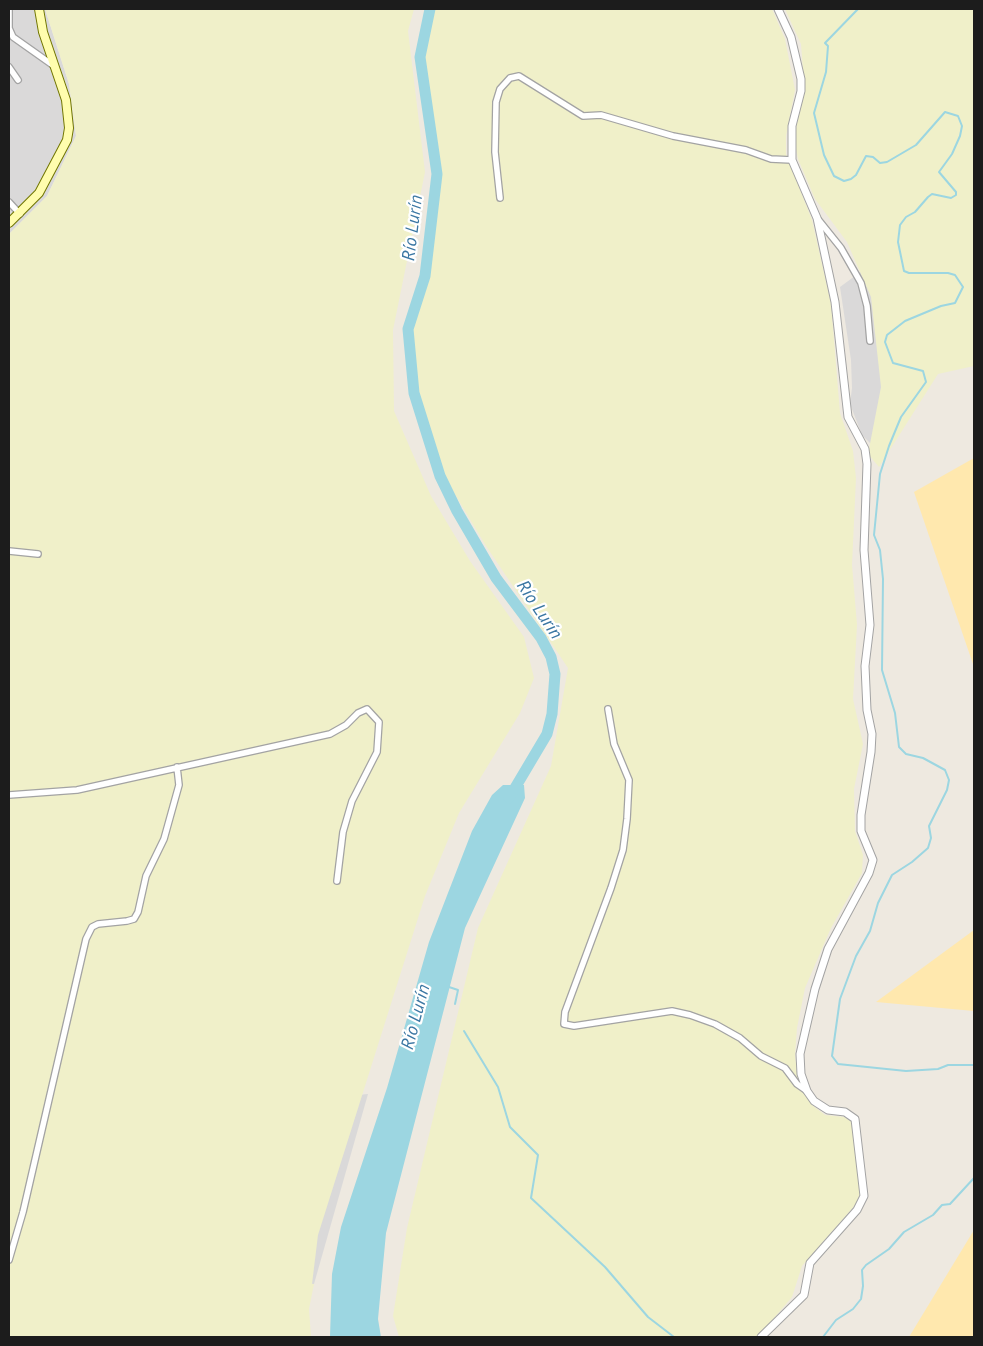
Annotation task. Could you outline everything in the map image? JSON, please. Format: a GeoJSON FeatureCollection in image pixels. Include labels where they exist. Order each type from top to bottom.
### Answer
{"type":"FeatureCollection","features":[{"type":"Feature","properties":{"kind":"main road"},"geometry":{"type":"LineString","coordinates":[[9,223],[39,193],[67,140],[68,114],[39,9]]}},
{"type":"Feature","properties":{"kind":"street"},"geometry":{"type":"LineString","coordinates":[[10,9],[9,28],[13,37],[54,66]]}},
{"type":"Feature","properties":{"kind":"street"},"geometry":{"type":"LineString","coordinates":[[761,1337],[804,1295],[810,1263],[857,1210],[864,1196],[855,1119],[844,1112],[828,1110],[814,1101],[807,1090],[801,1074],[800,1054],[815,989],[828,949],[870,873],[873,860],[861,831],[861,815],[872,734],[867,710],[865,666],[870,625],[864,550],[867,464],[865,449],[848,417],[835,302],[817,218],[792,160],[791,133],[801,91],[801,79],[791,37],[778,9]]}},
{"type":"Feature","properties":{"kind":"street"},"geometry":{"type":"LineString","coordinates":[[9,67],[18,80]]}},
{"type":"Feature","properties":{"kind":"street"},"geometry":{"type":"LineString","coordinates":[[500,198],[495,152],[496,102],[500,89],[510,78],[519,76],[583,116],[601,115],[673,136],[746,150],[771,159],[792,160]]}},
{"type":"Feature","properties":{"kind":"street"},"geometry":{"type":"LineString","coordinates":[[9,202],[20,214]]}},
{"type":"Feature","properties":{"kind":"street"},"geometry":{"type":"LineString","coordinates":[[817,218],[841,248],[861,283],[867,306],[870,341]]}},
{"type":"Feature","properties":{"kind":"street"},"geometry":{"type":"LineString","coordinates":[[9,552],[38,554]]}},
{"type":"Feature","properties":{"kind":"street"},"geometry":{"type":"LineString","coordinates":[[9,795],[77,790],[330,734],[346,725],[358,713],[367,709],[379,722],[377,752],[352,801],[343,832],[337,881]]}},
{"type":"Feature","properties":{"kind":"street"},"geometry":{"type":"LineString","coordinates":[[608,709],[614,744],[629,780],[623,850],[565,1012],[564,1024],[574,1026],[672,1011],[690,1015],[715,1024],[740,1038],[761,1056],[785,1068],[797,1084],[807,1090]]}},
{"type":"Feature","properties":{"kind":"street"},"geometry":{"type":"LineString","coordinates":[[9,1260],[23,1212],[86,939],[92,927],[98,924],[134,919],[138,912],[146,876],[164,838],[172,812],[178,785],[177,767]]}},
{"type":"Feature","properties":{"kind":"shaded area"},"geometry":{"type":"Polygon","coordinates":[[[9,9],[45,9],[69,84],[76,136],[47,196],[9,234],[9,9]]]}},
{"type":"Feature","properties":{"kind":"shaded area"},"geometry":{"type":"Polygon","coordinates":[[[897,245],[878,451],[862,435],[850,404],[852,388],[851,360],[840,287],[897,245]]]}},
{"type":"Feature","properties":{"kind":"shaded area"},"geometry":{"type":"Polygon","coordinates":[[[368,1094],[314,1284],[285,1280],[305,1100],[368,1094]]]}},
{"type":"Feature","properties":{"kind":"green space"},"geometry":{"type":"Polygon","coordinates":[[[45,9],[414,9],[408,31],[425,172],[393,330],[394,411],[431,496],[470,561],[524,637],[534,678],[520,713],[459,813],[425,896],[318,1235],[312,1284],[314,1284],[309,1309],[311,1337],[9,1337],[9,234],[47,196],[76,136],[69,84],[45,9]]]}},
{"type":"Feature","properties":{"kind":"green space"},"geometry":{"type":"Polygon","coordinates":[[[430,9],[772,9],[785,39],[795,90],[786,136],[786,154],[812,220],[831,304],[840,413],[853,451],[856,478],[852,565],[857,625],[853,699],[863,744],[854,789],[855,831],[863,855],[862,873],[831,928],[805,988],[797,1028],[795,1055],[797,1074],[812,1105],[825,1115],[844,1117],[852,1122],[861,1189],[857,1203],[802,1266],[792,1297],[758,1337],[399,1337],[393,1316],[407,1228],[478,928],[551,766],[568,668],[486,546],[444,476],[416,385],[411,332],[432,253],[437,169],[421,48],[430,9]]]}},
{"type":"Feature","properties":{"kind":"green space"},"geometry":{"type":"Polygon","coordinates":[[[785,9],[974,9],[974,366],[938,374],[879,467],[868,454],[881,387],[871,297],[847,242],[815,199],[798,159],[794,140],[804,84],[801,44],[785,9]]]}},
{"type":"Feature","properties":{"kind":"sand"},"geometry":{"type":"Polygon","coordinates":[[[974,458],[974,667],[914,492],[974,458]]]}},
{"type":"Feature","properties":{"kind":"sand"},"geometry":{"type":"Polygon","coordinates":[[[974,930],[974,1011],[876,1002],[974,930]]]}},
{"type":"Feature","properties":{"kind":"sand"},"geometry":{"type":"Polygon","coordinates":[[[974,1230],[974,1336],[909,1337],[974,1230]]]}},
{"type":"Feature","properties":{"kind":"water"},"geometry":{"type":"Polygon","coordinates":[[[503,785],[524,785],[525,798],[465,928],[386,1233],[378,1319],[381,1337],[330,1337],[332,1274],[341,1227],[387,1088],[429,942],[472,831],[492,795],[503,785]]]}},
{"type":"Feature","properties":{"kind":"waterway","name":"Río Lurín"},"geometry":{"type":"LineString","coordinates":[[430,9],[420,57],[437,174],[425,276],[408,329],[414,393],[440,476],[457,511],[496,578],[541,638],[551,657],[555,674],[552,714],[547,734],[509,798]]}},
{"type":"Feature","properties":{"kind":"waterway"},"geometry":{"type":"LineString","coordinates":[[858,9],[825,43],[828,46],[826,72],[814,113],[824,155],[834,176],[844,181],[851,179],[856,175],[866,156],[873,157],[880,163],[887,162],[916,145],[945,112],[958,116],[962,126],[960,136],[952,154],[939,172],[956,192],[956,195],[951,198],[932,194],[928,197],[900,225],[898,242],[904,271],[909,273],[948,273],[955,275],[963,287],[955,303],[941,306],[905,321],[887,335],[885,342],[893,363],[923,371],[926,382],[901,417],[889,446],[880,474],[874,535],[880,550],[883,579],[882,670],[895,713],[899,747],[906,754],[923,758],[945,770],[949,780],[947,790],[929,826],[931,838],[928,848],[912,862],[892,875],[878,903],[870,931],[856,956],[840,999],[832,1056],[838,1064],[906,1071],[938,1069],[948,1065],[974,1065]]}},
{"type":"Feature","properties":{"kind":"waterway"},"geometry":{"type":"LineString","coordinates":[[449,987],[458,990],[455,1004]]}},
{"type":"Feature","properties":{"kind":"waterway"},"geometry":{"type":"LineString","coordinates":[[464,1031],[498,1087],[510,1127],[538,1155],[531,1198],[605,1267],[648,1317],[674,1337]]}},
{"type":"Feature","properties":{"kind":"waterway"},"geometry":{"type":"LineString","coordinates":[[823,1337],[836,1320],[853,1309],[861,1299],[863,1286],[862,1270],[866,1265],[889,1249],[904,1232],[933,1215],[942,1205],[950,1204],[974,1178]]}}]}
